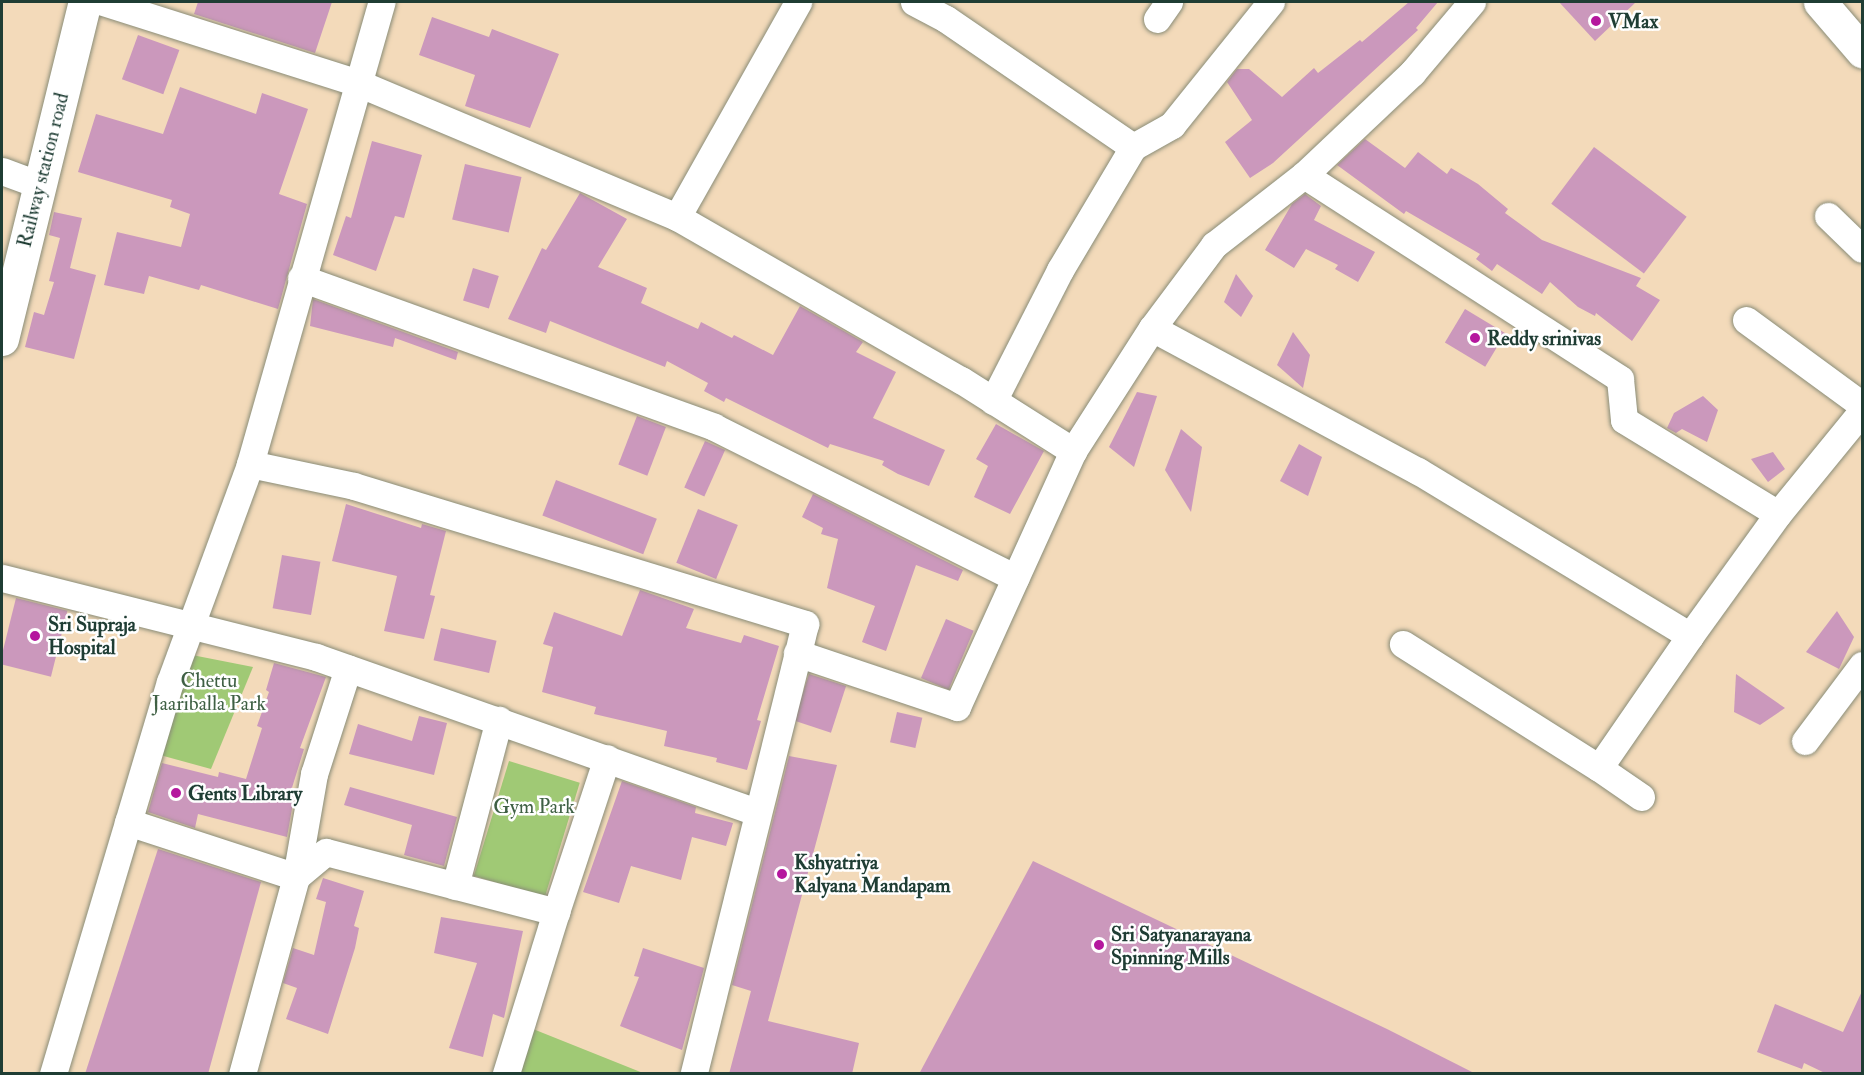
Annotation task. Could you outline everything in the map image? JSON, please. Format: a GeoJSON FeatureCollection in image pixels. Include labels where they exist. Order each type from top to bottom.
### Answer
{"type":"FeatureCollection","features":[{"type":"Feature","properties":{"kind":"street","name":"Railway station road"},"geometry":{"type":"LineString","coordinates":[[2,339],[85,2]]}},
{"type":"Feature","properties":{"kind":"street"},"geometry":{"type":"LineString","coordinates":[[103,2],[358,83],[677,217],[993,401],[1073,451]]}},
{"type":"Feature","properties":{"kind":"street"},"geometry":{"type":"LineString","coordinates":[[53,1074],[128,822],[191,626],[250,464],[382,2]]}},
{"type":"Feature","properties":{"kind":"street"},"geometry":{"type":"LineString","coordinates":[[677,217],[798,2]]}},
{"type":"Feature","properties":{"kind":"street"},"geometry":{"type":"LineString","coordinates":[[914,2],[952,10],[1133,147]]}},
{"type":"Feature","properties":{"kind":"street"},"geometry":{"type":"LineString","coordinates":[[993,401],[1060,270],[1133,147],[1172,125],[1270,2]]}},
{"type":"Feature","properties":{"kind":"street"},"geometry":{"type":"LineString","coordinates":[[797,653],[957,707],[1073,451],[1152,328],[1214,245],[1304,175],[1412,74],[1472,2]]}},
{"type":"Feature","properties":{"kind":"street"},"geometry":{"type":"LineString","coordinates":[[1820,2],[1863,51]]}},
{"type":"Feature","properties":{"kind":"street"},"geometry":{"type":"LineString","coordinates":[[2,171],[40,185]]}},
{"type":"Feature","properties":{"kind":"street"},"geometry":{"type":"LineString","coordinates":[[1304,175],[1620,379],[1624,420],[1778,514]]}},
{"type":"Feature","properties":{"kind":"street"},"geometry":{"type":"LineString","coordinates":[[1828,216],[1863,249]]}},
{"type":"Feature","properties":{"kind":"street"},"geometry":{"type":"LineString","coordinates":[[302,278],[714,427],[1015,578]]}},
{"type":"Feature","properties":{"kind":"street"},"geometry":{"type":"LineString","coordinates":[[1746,320],[1863,405]]}},
{"type":"Feature","properties":{"kind":"street"},"geometry":{"type":"LineString","coordinates":[[1152,328],[1418,471],[1690,636]]}},
{"type":"Feature","properties":{"kind":"street"},"geometry":{"type":"LineString","coordinates":[[1599,768],[1778,514],[1863,411]]}},
{"type":"Feature","properties":{"kind":"street"},"geometry":{"type":"LineString","coordinates":[[250,464],[354,486],[805,624],[694,1074]]}},
{"type":"Feature","properties":{"kind":"street"},"geometry":{"type":"LineString","coordinates":[[2,578],[348,668],[757,812]]}},
{"type":"Feature","properties":{"kind":"street"},"geometry":{"type":"LineString","coordinates":[[1402,644],[1641,797]]}},
{"type":"Feature","properties":{"kind":"street"},"geometry":{"type":"LineString","coordinates":[[1805,741],[1863,665]]}},
{"type":"Feature","properties":{"kind":"street"},"geometry":{"type":"LineString","coordinates":[[242,1074],[296,877],[314,774],[348,668]]}},
{"type":"Feature","properties":{"kind":"street"},"geometry":{"type":"LineString","coordinates":[[455,886],[499,720]]}},
{"type":"Feature","properties":{"kind":"street"},"geometry":{"type":"LineString","coordinates":[[506,1074],[607,758]]}},
{"type":"Feature","properties":{"kind":"street"},"geometry":{"type":"LineString","coordinates":[[128,822],[296,877]]}},
{"type":"Feature","properties":{"kind":"street"},"geometry":{"type":"LineString","coordinates":[[296,877],[326,852],[556,912]]}},
{"type":"Feature","properties":{"kind":"green space","name":"Chettu Jaariballa Park"},"geometry":{"type":"Polygon","coordinates":[[[187,654],[253,667],[211,769],[160,755],[187,654]]]}},
{"type":"Feature","properties":{"kind":"green space","name":"Gym Park"},"geometry":{"type":"Polygon","coordinates":[[[509,761],[580,783],[545,897],[474,876],[509,761]]]}},
{"type":"Feature","properties":{"kind":"green space"},"geometry":{"type":"Polygon","coordinates":[[[528,1027],[643,1073],[516,1074],[528,1027]]]}},
{"type":"Feature","properties":{"kind":"building"},"geometry":{"type":"Polygon","coordinates":[[[198,2],[332,2],[315,53],[194,14],[198,2]]]}},
{"type":"Feature","properties":{"kind":"building"},"geometry":{"type":"Polygon","coordinates":[[[1409,2],[1438,2],[1416,28],[1418,30],[1273,163],[1250,178],[1225,142],[1252,120],[1227,82],[1237,69],[1249,69],[1282,97],[1314,68],[1318,73],[1360,40],[1362,42],[1409,2]]]}},
{"type":"Feature","properties":{"kind":"building","name":"VMax"},"geometry":{"type":"Polygon","coordinates":[[[1559,2],[1636,2],[1595,41],[1559,2]]]}},
{"type":"Feature","properties":{"kind":"building"},"geometry":{"type":"Polygon","coordinates":[[[432,17],[489,37],[492,29],[559,54],[530,128],[465,106],[475,75],[419,55],[432,17]]]}},
{"type":"Feature","properties":{"kind":"building"},"geometry":{"type":"Polygon","coordinates":[[[138,35],[179,50],[163,94],[122,79],[138,35]]]}},
{"type":"Feature","properties":{"kind":"building"},"geometry":{"type":"Polygon","coordinates":[[[180,87],[256,114],[262,93],[308,109],[279,194],[307,204],[278,309],[201,285],[199,290],[149,276],[144,294],[104,285],[117,232],[181,247],[190,214],[170,207],[172,200],[78,172],[96,114],[163,134],[180,87]]]}},
{"type":"Feature","properties":{"kind":"building"},"geometry":{"type":"Polygon","coordinates":[[[1365,139],[1405,168],[1418,152],[1447,174],[1451,168],[1478,184],[1508,209],[1505,213],[1542,240],[1641,278],[1636,286],[1660,300],[1632,341],[1596,313],[1595,316],[1578,307],[1550,282],[1542,294],[1497,264],[1492,271],[1476,259],[1480,254],[1406,211],[1404,214],[1337,165],[1365,139]]]}},
{"type":"Feature","properties":{"kind":"building"},"geometry":{"type":"Polygon","coordinates":[[[372,141],[422,155],[404,218],[395,216],[376,271],[333,255],[346,216],[351,218],[372,141]]]}},
{"type":"Feature","properties":{"kind":"building"},"geometry":{"type":"Polygon","coordinates":[[[1594,147],[1687,217],[1644,274],[1551,204],[1594,147]]]}},
{"type":"Feature","properties":{"kind":"building"},"geometry":{"type":"Polygon","coordinates":[[[465,164],[522,177],[509,233],[452,220],[465,164]]]}},
{"type":"Feature","properties":{"kind":"building"},"geometry":{"type":"Polygon","coordinates":[[[580,193],[627,219],[598,267],[647,288],[641,303],[698,329],[701,322],[732,338],[734,335],[773,355],[800,306],[863,342],[856,352],[896,372],[873,418],[945,450],[929,486],[898,474],[882,465],[884,461],[830,444],[828,448],[726,398],[724,402],[704,391],[708,383],[667,361],[665,367],[550,321],[546,333],[508,319],[542,248],[546,250],[580,193]]]}},
{"type":"Feature","properties":{"kind":"building"},"geometry":{"type":"Polygon","coordinates":[[[1305,194],[1321,206],[1314,220],[1375,252],[1358,282],[1335,269],[1338,265],[1306,249],[1294,268],[1265,250],[1292,204],[1305,194]]]}},
{"type":"Feature","properties":{"kind":"building"},"geometry":{"type":"Polygon","coordinates":[[[54,212],[82,218],[70,268],[96,275],[74,359],[25,347],[34,312],[44,315],[54,282],[49,281],[60,238],[49,235],[54,212]]]}},
{"type":"Feature","properties":{"kind":"building"},"geometry":{"type":"Polygon","coordinates":[[[473,268],[499,276],[489,308],[463,301],[473,268]]]}},
{"type":"Feature","properties":{"kind":"building"},"geometry":{"type":"Polygon","coordinates":[[[1236,274],[1253,296],[1241,317],[1224,302],[1236,274]]]}},
{"type":"Feature","properties":{"kind":"building"},"geometry":{"type":"Polygon","coordinates":[[[313,299],[458,352],[456,360],[395,338],[393,347],[310,326],[313,299]]]}},
{"type":"Feature","properties":{"kind":"building","name":"Reddy srinivas"},"geometry":{"type":"Polygon","coordinates":[[[1465,309],[1505,333],[1485,367],[1445,342],[1465,309]]]}},
{"type":"Feature","properties":{"kind":"building"},"geometry":{"type":"Polygon","coordinates":[[[1293,332],[1310,355],[1303,388],[1277,365],[1293,332]]]}},
{"type":"Feature","properties":{"kind":"building"},"geometry":{"type":"Polygon","coordinates":[[[1137,392],[1157,396],[1134,467],[1109,447],[1137,392]]]}},
{"type":"Feature","properties":{"kind":"building"},"geometry":{"type":"Polygon","coordinates":[[[1703,396],[1718,410],[1707,442],[1682,429],[1676,433],[1667,428],[1674,413],[1703,396]]]}},
{"type":"Feature","properties":{"kind":"building"},"geometry":{"type":"Polygon","coordinates":[[[637,416],[666,427],[647,476],[618,465],[637,416]]]}},
{"type":"Feature","properties":{"kind":"building"},"geometry":{"type":"Polygon","coordinates":[[[996,424],[1044,451],[1010,514],[974,497],[988,466],[976,459],[996,424]]]}},
{"type":"Feature","properties":{"kind":"building"},"geometry":{"type":"Polygon","coordinates":[[[1181,429],[1202,447],[1191,512],[1165,470],[1181,429]]]}},
{"type":"Feature","properties":{"kind":"building"},"geometry":{"type":"Polygon","coordinates":[[[705,441],[725,450],[704,497],[684,488],[705,441]]]}},
{"type":"Feature","properties":{"kind":"building"},"geometry":{"type":"Polygon","coordinates":[[[1299,444],[1322,457],[1308,496],[1280,481],[1299,444]]]}},
{"type":"Feature","properties":{"kind":"building"},"geometry":{"type":"Polygon","coordinates":[[[1773,452],[1785,469],[1768,482],[1751,459],[1773,452]]]}},
{"type":"Feature","properties":{"kind":"building"},"geometry":{"type":"Polygon","coordinates":[[[556,480],[657,519],[643,554],[542,515],[556,480]]]}},
{"type":"Feature","properties":{"kind":"building"},"geometry":{"type":"Polygon","coordinates":[[[813,494],[963,570],[958,581],[916,565],[886,651],[862,642],[875,606],[827,588],[838,539],[821,534],[823,528],[802,517],[813,494]]]}},
{"type":"Feature","properties":{"kind":"building"},"geometry":{"type":"Polygon","coordinates":[[[346,504],[421,528],[422,524],[446,531],[430,595],[435,596],[424,639],[384,631],[397,576],[332,561],[346,504]]]}},
{"type":"Feature","properties":{"kind":"building"},"geometry":{"type":"Polygon","coordinates":[[[698,509],[738,525],[716,579],[676,563],[698,509]]]}},
{"type":"Feature","properties":{"kind":"building"},"geometry":{"type":"Polygon","coordinates":[[[282,555],[320,562],[311,615],[273,608],[282,555]]]}},
{"type":"Feature","properties":{"kind":"building"},"geometry":{"type":"Polygon","coordinates":[[[640,590],[694,609],[686,628],[741,643],[744,635],[779,646],[757,720],[761,721],[747,770],[716,762],[717,758],[664,746],[667,731],[594,714],[596,707],[542,692],[553,647],[543,644],[554,612],[622,636],[640,590]]]}},
{"type":"Feature","properties":{"kind":"building","name":"Sri Supraja Hospital"},"geometry":{"type":"Polygon","coordinates":[[[16,598],[67,611],[51,677],[2,665],[2,654],[16,598]]]}},
{"type":"Feature","properties":{"kind":"building"},"geometry":{"type":"Polygon","coordinates":[[[1837,611],[1854,637],[1839,669],[1806,652],[1837,611]]]}},
{"type":"Feature","properties":{"kind":"building"},"geometry":{"type":"Polygon","coordinates":[[[946,619],[974,631],[949,690],[921,678],[946,619]]]}},
{"type":"Feature","properties":{"kind":"building"},"geometry":{"type":"Polygon","coordinates":[[[441,628],[497,641],[489,673],[434,660],[441,628]]]}},
{"type":"Feature","properties":{"kind":"building"},"geometry":{"type":"Polygon","coordinates":[[[274,663],[326,677],[300,748],[304,749],[291,791],[295,792],[287,837],[198,814],[195,828],[148,812],[162,763],[218,777],[219,772],[246,779],[262,728],[257,726],[269,692],[266,690],[274,663]]]}},
{"type":"Feature","properties":{"kind":"building"},"geometry":{"type":"Polygon","coordinates":[[[809,674],[846,686],[831,733],[794,721],[809,674]]]}},
{"type":"Feature","properties":{"kind":"building"},"geometry":{"type":"Polygon","coordinates":[[[1736,674],[1785,708],[1760,725],[1734,712],[1736,674]]]}},
{"type":"Feature","properties":{"kind":"building"},"geometry":{"type":"Polygon","coordinates":[[[897,712],[922,718],[915,748],[890,742],[897,712]]]}},
{"type":"Feature","properties":{"kind":"building"},"geometry":{"type":"Polygon","coordinates":[[[419,716],[447,723],[434,775],[349,754],[358,724],[412,741],[419,716]]]}},
{"type":"Feature","properties":{"kind":"building","name":"Kshyatriya Kalyana Mandapam"},"geometry":{"type":"Polygon","coordinates":[[[789,756],[837,765],[768,1021],[859,1043],[852,1074],[729,1074],[751,991],[732,985],[789,756]]]}},
{"type":"Feature","properties":{"kind":"building"},"geometry":{"type":"Polygon","coordinates":[[[622,781],[696,807],[695,813],[733,823],[726,846],[692,837],[681,880],[631,866],[619,903],[583,892],[622,781]]]}},
{"type":"Feature","properties":{"kind":"building"},"geometry":{"type":"Polygon","coordinates":[[[350,787],[457,817],[444,866],[404,855],[412,825],[344,805],[350,787]]]}},
{"type":"Feature","properties":{"kind":"building"},"geometry":{"type":"Polygon","coordinates":[[[158,849],[261,882],[208,1074],[85,1074],[158,849]]]}},
{"type":"Feature","properties":{"kind":"building","name":"Sri Satyanarayana Spinning Mills"},"geometry":{"type":"Polygon","coordinates":[[[1033,861],[1387,1029],[1476,1074],[919,1074],[1033,861]]]}},
{"type":"Feature","properties":{"kind":"building"},"geometry":{"type":"Polygon","coordinates":[[[323,878],[364,891],[354,926],[359,928],[355,948],[328,1034],[286,1019],[297,988],[283,983],[293,948],[314,955],[326,902],[316,899],[323,878]]]}},
{"type":"Feature","properties":{"kind":"building"},"geometry":{"type":"Polygon","coordinates":[[[441,917],[523,931],[504,1018],[493,1014],[483,1057],[449,1048],[477,963],[434,953],[441,917]]]}},
{"type":"Feature","properties":{"kind":"building"},"geometry":{"type":"Polygon","coordinates":[[[643,948],[704,968],[682,1050],[620,1026],[639,977],[634,976],[643,948]]]}},
{"type":"Feature","properties":{"kind":"building"},"geometry":{"type":"Polygon","coordinates":[[[1863,989],[1863,1074],[1827,1074],[1804,1063],[1802,1069],[1757,1052],[1775,1004],[1843,1032],[1863,989]]]}},
{"type":"Feature","properties":{"kind":"place","name":"VMax"},"geometry":{"type":"Point","coordinates":[1596,21]}},
{"type":"Feature","properties":{"kind":"place","name":"Reddy srinivas"},"geometry":{"type":"Point","coordinates":[1475,338]}},
{"type":"Feature","properties":{"kind":"place","name":"Sri Supraja Hospital"},"geometry":{"type":"Point","coordinates":[35,636]}},
{"type":"Feature","properties":{"kind":"place","name":"Gents Library"},"geometry":{"type":"Point","coordinates":[176,793]}},
{"type":"Feature","properties":{"kind":"place","name":"Kshyatriya Kalyana Mandapam"},"geometry":{"type":"Point","coordinates":[782,874]}},
{"type":"Feature","properties":{"kind":"place","name":"Sri Satyanarayana Spinning Mills"},"geometry":{"type":"Point","coordinates":[1099,945]}}]}
